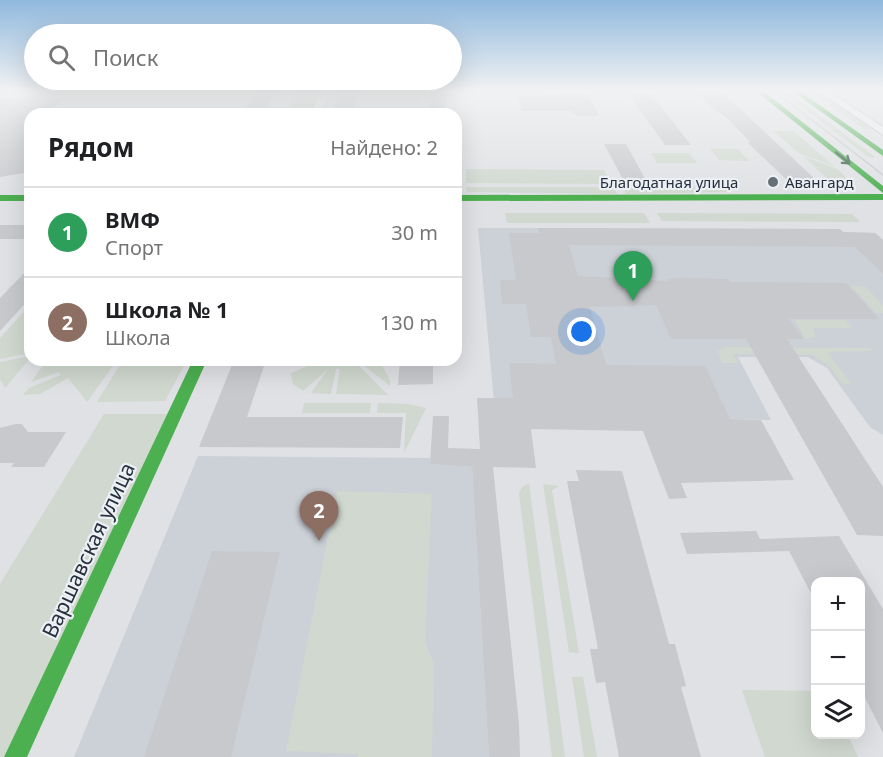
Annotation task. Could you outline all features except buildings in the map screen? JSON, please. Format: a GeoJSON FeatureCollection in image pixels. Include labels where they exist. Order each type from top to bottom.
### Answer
{"type":"FeatureCollection","features":[{"type":"Feature","properties":{"kind":"main road"},"geometry":{"type":"LineString","coordinates":[[803,125],[883,190]]}},
{"type":"Feature","properties":{"kind":"main road"},"geometry":{"type":"LineString","coordinates":[[843,125],[883,154]]}},
{"type":"Feature","properties":{"kind":"main road","name":"Благодатная улица"},"geometry":{"type":"LineString","coordinates":[[462,198],[883,197]]}},
{"type":"Feature","properties":{"kind":"main road"},"geometry":{"type":"LineString","coordinates":[[0,198],[24,198]]}},
{"type":"Feature","properties":{"kind":"main road","name":"Благодатная улица"},"geometry":{"type":"LineString","coordinates":[[462,207],[883,206]]}},
{"type":"Feature","properties":{"kind":"main road"},"geometry":{"type":"LineString","coordinates":[[0,207],[24,207]]}},
{"type":"Feature","properties":{"kind":"main road","name":"Варшавская улица"},"geometry":{"type":"LineString","coordinates":[[15,757],[197,366]]}},
{"type":"Feature","properties":{"kind":"shaded area"},"geometry":{"type":"Polygon","coordinates":[[[826,125],[832,125],[875,157],[868,157],[826,125]]]}},
{"type":"Feature","properties":{"kind":"shaded area"},"geometry":{"type":"Polygon","coordinates":[[[859,125],[869,125],[874,129],[864,129],[859,125]]]}},
{"type":"Feature","properties":{"kind":"shaded area"},"geometry":{"type":"Polygon","coordinates":[[[773,131],[793,131],[834,166],[799,153],[773,131]]]}},
{"type":"Feature","properties":{"kind":"shaded area"},"geometry":{"type":"Polygon","coordinates":[[[710,149],[738,149],[749,161],[719,160],[710,149]]]}},
{"type":"Feature","properties":{"kind":"shaded area"},"geometry":{"type":"Polygon","coordinates":[[[651,153],[689,153],[697,163],[657,163],[651,153]]]}},
{"type":"Feature","properties":{"kind":"shaded area"},"geometry":{"type":"Polygon","coordinates":[[[803,156],[838,169],[849,181],[833,184],[803,156]]]}},
{"type":"Feature","properties":{"kind":"shaded area"},"geometry":{"type":"Polygon","coordinates":[[[466,169],[604,170],[611,184],[466,183],[466,169]]]}},
{"type":"Feature","properties":{"kind":"shaded area"},"geometry":{"type":"Polygon","coordinates":[[[466,187],[614,187],[617,194],[467,192],[466,187]]]}},
{"type":"Feature","properties":{"kind":"shaded area"},"geometry":{"type":"Polygon","coordinates":[[[623,187],[728,188],[732,192],[626,194],[623,187]]]}},
{"type":"Feature","properties":{"kind":"shaded area"},"geometry":{"type":"Polygon","coordinates":[[[505,213],[644,213],[650,223],[507,223],[505,213]]]}},
{"type":"Feature","properties":{"kind":"shaded area"},"geometry":{"type":"Polygon","coordinates":[[[657,213],[852,214],[860,222],[662,221],[657,213]]]}},
{"type":"Feature","properties":{"kind":"shaded area"},"geometry":{"type":"Polygon","coordinates":[[[478,228],[840,229],[843,232],[875,233],[883,240],[883,435],[870,427],[827,368],[808,357],[738,357],[771,420],[495,413],[478,228]]]}},
{"type":"Feature","properties":{"kind":"shaded area"},"geometry":{"type":"Polygon","coordinates":[[[850,285],[866,287],[883,305],[883,313],[876,313],[850,285]]]}},
{"type":"Feature","properties":{"kind":"shaded area"},"geometry":{"type":"Polygon","coordinates":[[[24,312],[24,354],[0,359],[0,338],[24,312]]]}},
{"type":"Feature","properties":{"kind":"shaded area"},"geometry":{"type":"Polygon","coordinates":[[[795,320],[846,320],[852,328],[813,328],[816,337],[805,339],[795,320]]]}},
{"type":"Feature","properties":{"kind":"shaded area"},"geometry":{"type":"Polygon","coordinates":[[[724,347],[870,348],[873,351],[828,352],[851,384],[842,384],[830,367],[812,355],[733,354],[738,363],[722,363],[718,351],[724,347]]]}},
{"type":"Feature","properties":{"kind":"shaded area"},"geometry":{"type":"Polygon","coordinates":[[[24,357],[24,365],[5,388],[0,379],[0,362],[24,357]]]}},
{"type":"Feature","properties":{"kind":"shaded area"},"geometry":{"type":"Polygon","coordinates":[[[43,366],[113,366],[87,402],[68,378],[40,394],[23,395],[29,388],[61,375],[59,372],[31,382],[43,366]]]}},
{"type":"Feature","properties":{"kind":"shaded area"},"geometry":{"type":"Polygon","coordinates":[[[119,366],[184,366],[165,401],[97,402],[119,366]]]}},
{"type":"Feature","properties":{"kind":"shaded area"},"geometry":{"type":"Polygon","coordinates":[[[308,366],[359,366],[388,395],[336,394],[340,369],[336,369],[331,394],[311,393],[328,369],[303,391],[293,384],[291,373],[308,366]]]}},
{"type":"Feature","properties":{"kind":"shaded area"},"geometry":{"type":"Polygon","coordinates":[[[365,366],[382,366],[390,380],[390,386],[365,366]]]}},
{"type":"Feature","properties":{"kind":"shaded area"},"geometry":{"type":"Polygon","coordinates":[[[304,403],[371,403],[370,413],[302,413],[304,403]]]}},
{"type":"Feature","properties":{"kind":"shaded area"},"geometry":{"type":"Polygon","coordinates":[[[378,403],[409,404],[426,408],[404,453],[406,413],[377,413],[378,403]]]}},
{"type":"Feature","properties":{"kind":"shaded area"},"geometry":{"type":"Polygon","coordinates":[[[104,414],[168,414],[4,757],[0,757],[0,584],[104,414]]]}},
{"type":"Feature","properties":{"kind":"shaded area"},"geometry":{"type":"Polygon","coordinates":[[[198,456],[430,458],[430,464],[472,467],[489,757],[74,757],[198,456]]]}},
{"type":"Feature","properties":{"kind":"shaded area"},"geometry":{"type":"Polygon","coordinates":[[[529,483],[565,757],[552,757],[519,493],[522,487],[529,483]]]}},
{"type":"Feature","properties":{"kind":"shaded area"},"geometry":{"type":"Polygon","coordinates":[[[543,484],[559,486],[552,490],[579,653],[569,652],[543,484]]]}},
{"type":"Feature","properties":{"kind":"shaded area"},"geometry":{"type":"Polygon","coordinates":[[[337,491],[432,494],[425,641],[434,664],[432,757],[358,757],[358,754],[286,751],[337,491]]]}},
{"type":"Feature","properties":{"kind":"shaded area"},"geometry":{"type":"Polygon","coordinates":[[[572,677],[583,677],[597,757],[584,757],[572,677]]]}},
{"type":"Feature","properties":{"kind":"shaded area"},"geometry":{"type":"Polygon","coordinates":[[[742,690],[811,691],[811,739],[850,739],[858,757],[765,757],[742,690]]]}},
{"type":"Feature","properties":{"kind":"tram line"},"geometry":{"type":"LineString","coordinates":[[819,125],[883,175]]}},
{"type":"Feature","properties":{"kind":"traffic: fast"},"geometry":{"type":"LineString","coordinates":[[802,125],[883,190]]}},
{"type":"Feature","properties":{"kind":"traffic: fast"},"geometry":{"type":"LineString","coordinates":[[843,125],[883,154]]}},
{"type":"Feature","properties":{"kind":"traffic: fast"},"geometry":{"type":"LineString","coordinates":[[462,198],[883,197]]}},
{"type":"Feature","properties":{"kind":"traffic: fast"},"geometry":{"type":"LineString","coordinates":[[0,198],[24,198]]}},
{"type":"Feature","properties":{"kind":"traffic: fast"},"geometry":{"type":"LineString","coordinates":[[15,757],[197,366]]}},
{"type":"Feature","properties":{"kind":"place","name":"Авангард"},"geometry":{"type":"Point","coordinates":[773,182]}},
{"type":"Feature","properties":{"kind":"place","name":"ВМФ"},"geometry":{"type":"Point","coordinates":[633,301]}},
{"type":"Feature","properties":{"kind":"place","name":"Школа № 1"},"geometry":{"type":"Point","coordinates":[319,541]}}]}
